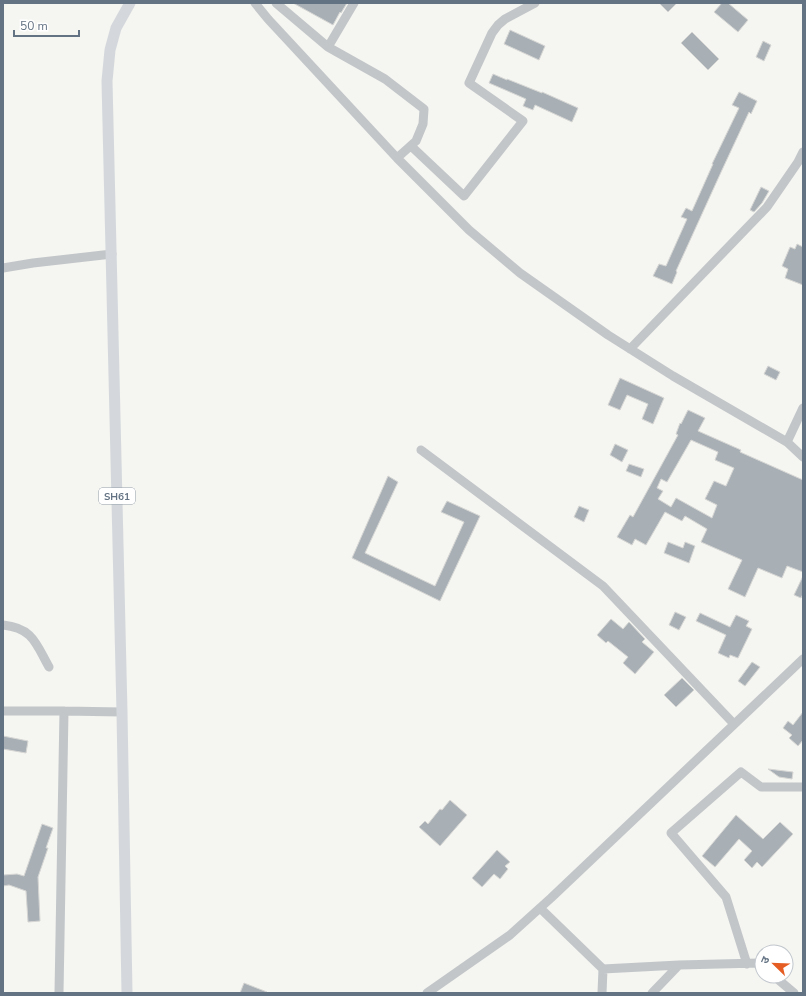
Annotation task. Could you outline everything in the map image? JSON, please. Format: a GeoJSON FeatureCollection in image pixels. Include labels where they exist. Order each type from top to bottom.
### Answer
{"type":"FeatureCollection","features":[{"type":"Feature","properties":{"kind":"main road","name":"SH61"},"geometry":{"type":"LineString","coordinates":[[127,993],[112,254],[107,81],[110,50],[116,28],[129,3]]}},
{"type":"Feature","properties":{"kind":"street"},"geometry":{"type":"LineString","coordinates":[[255,3],[268,19],[397,158],[469,230],[520,273],[608,335],[673,376],[787,442],[803,457]]}},
{"type":"Feature","properties":{"kind":"street"},"geometry":{"type":"LineString","coordinates":[[276,3],[328,47],[385,79],[424,109],[423,124],[416,141],[397,158]]}},
{"type":"Feature","properties":{"kind":"street"},"geometry":{"type":"LineString","coordinates":[[328,47],[354,3]]}},
{"type":"Feature","properties":{"kind":"street"},"geometry":{"type":"LineString","coordinates":[[410,146],[464,196],[523,121],[469,83],[492,33],[498,25],[535,3]]}},
{"type":"Feature","properties":{"kind":"street"},"geometry":{"type":"LineString","coordinates":[[630,349],[767,207],[798,162],[803,152]]}},
{"type":"Feature","properties":{"kind":"street"},"geometry":{"type":"LineString","coordinates":[[3,268],[112,254]]}},
{"type":"Feature","properties":{"kind":"street"},"geometry":{"type":"LineString","coordinates":[[787,442],[803,408]]}},
{"type":"Feature","properties":{"kind":"street"},"geometry":{"type":"LineString","coordinates":[[421,450],[603,586],[734,724]]}},
{"type":"Feature","properties":{"kind":"street"},"geometry":{"type":"LineString","coordinates":[[3,625],[14,626],[31,636],[49,667]]}},
{"type":"Feature","properties":{"kind":"street"},"geometry":{"type":"LineString","coordinates":[[427,993],[510,935],[803,659]]}},
{"type":"Feature","properties":{"kind":"street"},"geometry":{"type":"LineString","coordinates":[[3,711],[64,710],[122,712]]}},
{"type":"Feature","properties":{"kind":"street"},"geometry":{"type":"LineString","coordinates":[[59,993],[64,710]]}},
{"type":"Feature","properties":{"kind":"street"},"geometry":{"type":"LineString","coordinates":[[747,964],[726,897],[671,833],[741,772],[761,787],[803,787]]}},
{"type":"Feature","properties":{"kind":"street"},"geometry":{"type":"LineString","coordinates":[[540,908],[603,969],[679,965],[754,963]]}},
{"type":"Feature","properties":{"kind":"street"},"geometry":{"type":"LineString","coordinates":[[652,993],[679,965]]}},
{"type":"Feature","properties":{"kind":"street"},"geometry":{"type":"LineString","coordinates":[[602,993],[603,969]]}},
{"type":"Feature","properties":{"kind":"street"},"geometry":{"type":"LineString","coordinates":[[783,984],[794,993]]}},
{"type":"Feature","properties":{"kind":"building"},"geometry":{"type":"Polygon","coordinates":[[[293,3],[347,3],[333,25],[293,3]]]}},
{"type":"Feature","properties":{"kind":"building"},"geometry":{"type":"Polygon","coordinates":[[[659,3],[677,3],[668,12],[659,3]]]}},
{"type":"Feature","properties":{"kind":"building"},"geometry":{"type":"Polygon","coordinates":[[[722,3],[728,3],[748,20],[738,32],[714,12],[722,3]]]}},
{"type":"Feature","properties":{"kind":"building"},"geometry":{"type":"Polygon","coordinates":[[[510,30],[545,46],[539,60],[504,44],[510,30]]]}},
{"type":"Feature","properties":{"kind":"building"},"geometry":{"type":"Polygon","coordinates":[[[692,32],[719,59],[708,70],[681,43],[692,32]]]}},
{"type":"Feature","properties":{"kind":"building"},"geometry":{"type":"Polygon","coordinates":[[[763,41],[771,45],[764,61],[756,57],[763,41]]]}},
{"type":"Feature","properties":{"kind":"building"},"geometry":{"type":"Polygon","coordinates":[[[493,74],[542,92],[578,108],[572,122],[535,105],[533,110],[523,106],[526,99],[489,83],[493,74]]]}},
{"type":"Feature","properties":{"kind":"building"},"geometry":{"type":"Polygon","coordinates":[[[739,92],[757,101],[751,114],[749,112],[722,170],[676,271],[677,272],[672,284],[653,276],[659,264],[666,266],[687,219],[681,217],[686,208],[692,211],[712,164],[739,108],[732,105],[739,92]]]}},
{"type":"Feature","properties":{"kind":"building"},"geometry":{"type":"Polygon","coordinates":[[[761,187],[769,191],[762,203],[754,212],[750,210],[761,187]]]}},
{"type":"Feature","properties":{"kind":"building"},"geometry":{"type":"Polygon","coordinates":[[[797,244],[803,247],[803,285],[785,278],[788,269],[782,266],[790,247],[795,249],[797,244]]]}},
{"type":"Feature","properties":{"kind":"building"},"geometry":{"type":"Polygon","coordinates":[[[768,366],[780,372],[776,380],[764,374],[768,366]]]}},
{"type":"Feature","properties":{"kind":"building"},"geometry":{"type":"Polygon","coordinates":[[[620,378],[664,398],[653,424],[642,419],[648,404],[627,395],[620,410],[608,405],[620,378]]]}},
{"type":"Feature","properties":{"kind":"building"},"geometry":{"type":"Polygon","coordinates":[[[688,410],[705,418],[698,431],[741,450],[740,452],[803,480],[803,572],[787,566],[782,578],[758,568],[745,597],[728,589],[742,560],[701,542],[707,529],[685,516],[682,521],[665,512],[646,545],[635,539],[632,545],[617,537],[630,515],[633,517],[678,435],[676,434],[680,423],[681,424],[688,410]],[[691,440],[667,482],[661,479],[657,488],[663,491],[658,499],[671,507],[676,498],[712,518],[717,505],[705,499],[714,481],[726,486],[734,468],[715,460],[718,452],[691,440]]]}},
{"type":"Feature","properties":{"kind":"building"},"geometry":{"type":"Polygon","coordinates":[[[615,444],[628,450],[622,462],[610,455],[615,444]]]}},
{"type":"Feature","properties":{"kind":"building"},"geometry":{"type":"Polygon","coordinates":[[[629,464],[644,469],[641,477],[626,471],[629,464]]]}},
{"type":"Feature","properties":{"kind":"building"},"geometry":{"type":"Polygon","coordinates":[[[388,476],[398,482],[365,553],[435,586],[464,522],[441,512],[447,501],[480,516],[440,601],[352,558],[388,476]]]}},
{"type":"Feature","properties":{"kind":"building"},"geometry":{"type":"Polygon","coordinates":[[[579,506],[589,510],[584,522],[574,517],[579,506]]]}},
{"type":"Feature","properties":{"kind":"building"},"geometry":{"type":"Polygon","coordinates":[[[668,542],[683,548],[685,542],[695,546],[689,563],[664,553],[668,542]]]}},
{"type":"Feature","properties":{"kind":"building"},"geometry":{"type":"Polygon","coordinates":[[[803,576],[803,594],[801,598],[794,595],[803,576]]]}},
{"type":"Feature","properties":{"kind":"building"},"geometry":{"type":"Polygon","coordinates":[[[675,612],[686,617],[679,630],[669,625],[675,612]]]}},
{"type":"Feature","properties":{"kind":"building"},"geometry":{"type":"Polygon","coordinates":[[[700,613],[730,627],[736,615],[749,621],[746,626],[752,629],[738,658],[730,655],[729,658],[718,653],[726,635],[696,621],[700,613]]]}},
{"type":"Feature","properties":{"kind":"building"},"geometry":{"type":"Polygon","coordinates":[[[611,619],[623,629],[629,622],[645,639],[642,642],[654,652],[635,674],[623,663],[628,657],[608,641],[606,643],[597,635],[611,619]]]}},
{"type":"Feature","properties":{"kind":"building"},"geometry":{"type":"Polygon","coordinates":[[[752,662],[760,667],[745,686],[738,681],[752,662]]]}},
{"type":"Feature","properties":{"kind":"building"},"geometry":{"type":"Polygon","coordinates":[[[682,678],[694,690],[676,707],[664,695],[682,678]]]}},
{"type":"Feature","properties":{"kind":"building"},"geometry":{"type":"Polygon","coordinates":[[[803,712],[803,740],[798,746],[789,738],[792,735],[783,728],[788,721],[793,725],[803,712]]]}},
{"type":"Feature","properties":{"kind":"building"},"geometry":{"type":"Polygon","coordinates":[[[3,736],[28,741],[26,753],[3,749],[3,736]]]}},
{"type":"Feature","properties":{"kind":"building"},"geometry":{"type":"Polygon","coordinates":[[[768,769],[793,772],[792,779],[779,777],[768,769]]]}},
{"type":"Feature","properties":{"kind":"building"},"geometry":{"type":"Polygon","coordinates":[[[450,800],[467,815],[440,846],[419,827],[425,821],[428,824],[440,809],[442,810],[450,800]]]}},
{"type":"Feature","properties":{"kind":"building"},"geometry":{"type":"Polygon","coordinates":[[[736,815],[763,839],[780,822],[793,834],[762,867],[757,862],[752,868],[744,860],[752,851],[739,839],[715,867],[702,856],[736,815]]]}},
{"type":"Feature","properties":{"kind":"building"},"geometry":{"type":"Polygon","coordinates":[[[42,824],[53,828],[38,877],[40,921],[28,922],[26,891],[9,885],[3,886],[3,875],[17,874],[24,876],[42,824]]]}},
{"type":"Feature","properties":{"kind":"building"},"geometry":{"type":"Polygon","coordinates":[[[497,850],[510,862],[505,866],[508,869],[500,879],[494,874],[482,887],[472,878],[497,850]]]}},
{"type":"Feature","properties":{"kind":"building"},"geometry":{"type":"Polygon","coordinates":[[[244,983],[267,992],[267,993],[240,993],[244,983]]]}}]}
